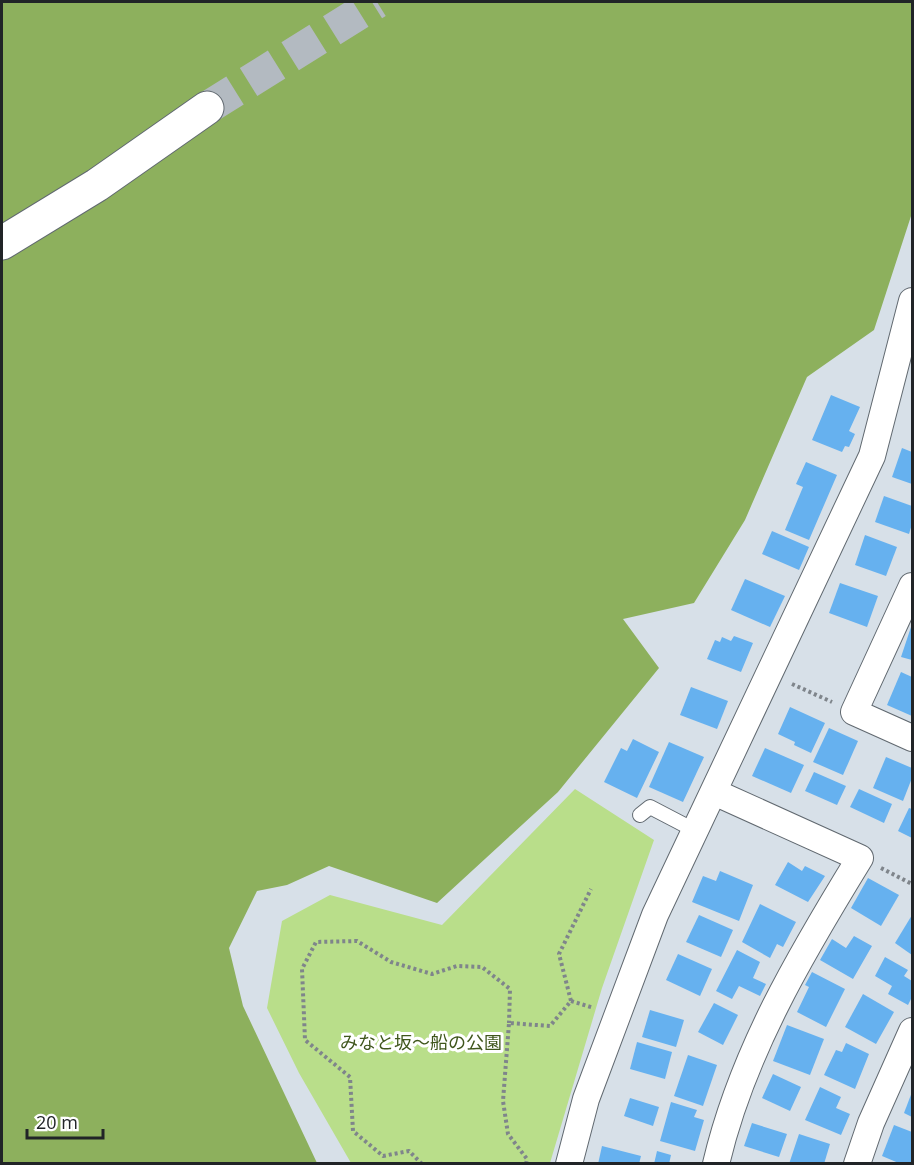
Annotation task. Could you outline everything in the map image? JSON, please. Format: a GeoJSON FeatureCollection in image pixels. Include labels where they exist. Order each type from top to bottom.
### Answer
{"type":"FeatureCollection","features":[{"type":"Feature","properties":{"kind":"street"},"geometry":{"type":"LineString","coordinates":[[2,243],[97,185],[207,108]]}},
{"type":"Feature","properties":{"kind":"street"},"geometry":{"type":"LineString","coordinates":[[569,1164],[586,1099],[655,915],[872,456],[912,301]]}},
{"type":"Feature","properties":{"kind":"street"},"geometry":{"type":"LineString","coordinates":[[912,586],[854,711],[912,738]]}},
{"type":"Feature","properties":{"kind":"street"},"geometry":{"type":"LineString","coordinates":[[714,792],[860,858],[831,905],[760,1037],[739,1090],[716,1164]]}},
{"type":"Feature","properties":{"kind":"street"},"geometry":{"type":"LineString","coordinates":[[857,1164],[871,1123],[912,1031]]}},
{"type":"Feature","properties":{"kind":"lane"},"geometry":{"type":"LineString","coordinates":[[640,815],[651,807],[696,831]]}},
{"type":"Feature","properties":{"kind":"path"},"geometry":{"type":"LineString","coordinates":[[768,674],[854,711]]}},
{"type":"Feature","properties":{"kind":"path"},"geometry":{"type":"LineString","coordinates":[[860,858],[912,884]]}},
{"type":"Feature","properties":{"kind":"path"},"geometry":{"type":"LineString","coordinates":[[509,1023],[550,1026],[571,1001],[559,954],[591,889]]}},
{"type":"Feature","properties":{"kind":"path"},"geometry":{"type":"LineString","coordinates":[[422,1164],[409,1151],[383,1156],[353,1131],[350,1077],[305,1040],[302,969],[316,942],[357,941],[391,962],[432,974],[457,966],[482,966],[510,989],[503,1101],[508,1134],[527,1159],[526,1164]]}},
{"type":"Feature","properties":{"kind":"green space"},"geometry":{"type":"Polygon","coordinates":[[[2,2],[912,2],[912,213],[874,330],[807,377],[745,520],[694,603],[623,619],[659,668],[558,792],[437,903],[329,866],[287,885],[257,891],[229,948],[243,1006],[317,1163],[2,1164],[2,2]]]}},
{"type":"Feature","properties":{"kind":"green space","name":"みなと坂〜船の公園"},"geometry":{"type":"Polygon","coordinates":[[[575,789],[654,840],[602,988],[550,1163],[351,1163],[299,1073],[267,1008],[282,921],[330,895],[442,925],[575,789]]]}},
{"type":"Feature","properties":{"kind":"building"},"geometry":{"type":"Polygon","coordinates":[[[831,395],[860,407],[849,431],[855,434],[849,447],[845,446],[842,452],[812,440],[831,395]]]}},
{"type":"Feature","properties":{"kind":"building"},"geometry":{"type":"Polygon","coordinates":[[[902,448],[912,452],[912,484],[892,477],[902,448]]]}},
{"type":"Feature","properties":{"kind":"building"},"geometry":{"type":"Polygon","coordinates":[[[806,462],[837,475],[809,540],[785,530],[803,487],[796,484],[806,462]]]}},
{"type":"Feature","properties":{"kind":"building"},"geometry":{"type":"Polygon","coordinates":[[[884,496],[912,506],[912,524],[909,534],[875,522],[884,496]]]}},
{"type":"Feature","properties":{"kind":"building"},"geometry":{"type":"Polygon","coordinates":[[[772,531],[809,547],[799,570],[762,554],[772,531]]]}},
{"type":"Feature","properties":{"kind":"building"},"geometry":{"type":"Polygon","coordinates":[[[865,535],[897,547],[886,576],[855,565],[865,535]]]}},
{"type":"Feature","properties":{"kind":"building"},"geometry":{"type":"Polygon","coordinates":[[[745,579],[785,596],[770,627],[731,610],[745,579]]]}},
{"type":"Feature","properties":{"kind":"building"},"geometry":{"type":"Polygon","coordinates":[[[840,583],[878,596],[867,627],[829,613],[840,583]]]}},
{"type":"Feature","properties":{"kind":"building"},"geometry":{"type":"Polygon","coordinates":[[[912,624],[912,660],[901,657],[912,624]]]}},
{"type":"Feature","properties":{"kind":"building"},"geometry":{"type":"Polygon","coordinates":[[[734,636],[753,643],[741,672],[707,659],[715,640],[720,642],[722,637],[731,641],[734,636]]]}},
{"type":"Feature","properties":{"kind":"building"},"geometry":{"type":"Polygon","coordinates":[[[901,672],[912,677],[912,716],[887,705],[901,672]]]}},
{"type":"Feature","properties":{"kind":"building"},"geometry":{"type":"Polygon","coordinates":[[[691,687],[728,701],[717,729],[680,715],[691,687]]]}},
{"type":"Feature","properties":{"kind":"building"},"geometry":{"type":"Polygon","coordinates":[[[790,707],[825,723],[811,753],[778,734],[790,707]]]}},
{"type":"Feature","properties":{"kind":"building"},"geometry":{"type":"Polygon","coordinates":[[[829,728],[858,741],[843,775],[813,762],[829,728]]]}},
{"type":"Feature","properties":{"kind":"building"},"geometry":{"type":"Polygon","coordinates":[[[633,739],[659,752],[637,798],[604,782],[621,748],[627,751],[633,739]]]}},
{"type":"Feature","properties":{"kind":"building"},"geometry":{"type":"Polygon","coordinates":[[[669,742],[704,757],[683,802],[649,787],[669,742]]]}},
{"type":"Feature","properties":{"kind":"building"},"geometry":{"type":"Polygon","coordinates":[[[765,748],[804,765],[791,793],[752,776],[765,748]]]}},
{"type":"Feature","properties":{"kind":"building"},"geometry":{"type":"Polygon","coordinates":[[[886,757],[912,768],[912,778],[903,801],[873,788],[886,757]]]}},
{"type":"Feature","properties":{"kind":"building"},"geometry":{"type":"Polygon","coordinates":[[[814,772],[846,786],[837,805],[805,791],[814,772]]]}},
{"type":"Feature","properties":{"kind":"building"},"geometry":{"type":"Polygon","coordinates":[[[859,789],[892,804],[884,823],[850,807],[859,789]]]}},
{"type":"Feature","properties":{"kind":"building"},"geometry":{"type":"Polygon","coordinates":[[[909,808],[912,809],[912,838],[898,831],[909,808]]]}},
{"type":"Feature","properties":{"kind":"building"},"geometry":{"type":"Polygon","coordinates":[[[788,862],[802,871],[805,866],[825,876],[808,902],[775,885],[788,862]]]}},
{"type":"Feature","properties":{"kind":"building"},"geometry":{"type":"Polygon","coordinates":[[[720,871],[753,885],[739,921],[692,902],[703,876],[716,881],[720,871]]]}},
{"type":"Feature","properties":{"kind":"building"},"geometry":{"type":"Polygon","coordinates":[[[868,878],[899,895],[881,926],[851,908],[868,878]]]}},
{"type":"Feature","properties":{"kind":"building"},"geometry":{"type":"Polygon","coordinates":[[[760,904],[796,922],[783,947],[777,944],[770,958],[742,942],[760,904]]]}},
{"type":"Feature","properties":{"kind":"building"},"geometry":{"type":"Polygon","coordinates":[[[699,915],[733,930],[721,957],[686,942],[699,915]]]}},
{"type":"Feature","properties":{"kind":"building"},"geometry":{"type":"Polygon","coordinates":[[[912,915],[912,955],[895,943],[912,915]]]}},
{"type":"Feature","properties":{"kind":"building"},"geometry":{"type":"Polygon","coordinates":[[[854,936],[872,946],[853,979],[820,960],[832,939],[846,948],[854,936]]]}},
{"type":"Feature","properties":{"kind":"building"},"geometry":{"type":"Polygon","coordinates":[[[737,950],[760,962],[753,978],[766,984],[760,996],[739,986],[732,999],[716,991],[737,950]]]}},
{"type":"Feature","properties":{"kind":"building"},"geometry":{"type":"Polygon","coordinates":[[[678,954],[712,969],[700,996],[666,980],[678,954]]]}},
{"type":"Feature","properties":{"kind":"building"},"geometry":{"type":"Polygon","coordinates":[[[885,957],[908,970],[904,976],[912,981],[912,997],[908,1005],[888,994],[892,986],[875,976],[885,957]]]}},
{"type":"Feature","properties":{"kind":"building"},"geometry":{"type":"Polygon","coordinates":[[[812,972],[845,989],[826,1027],[797,1012],[809,987],[805,985],[812,972]]]}},
{"type":"Feature","properties":{"kind":"building"},"geometry":{"type":"Polygon","coordinates":[[[863,994],[894,1012],[876,1044],[845,1027],[863,994]]]}},
{"type":"Feature","properties":{"kind":"building"},"geometry":{"type":"Polygon","coordinates":[[[714,1003],[738,1015],[723,1045],[698,1032],[714,1003]]]}},
{"type":"Feature","properties":{"kind":"building"},"geometry":{"type":"Polygon","coordinates":[[[650,1010],[684,1020],[676,1047],[642,1037],[650,1010]]]}},
{"type":"Feature","properties":{"kind":"building"},"geometry":{"type":"Polygon","coordinates":[[[787,1025],[824,1039],[810,1075],[773,1061],[787,1025]]]}},
{"type":"Feature","properties":{"kind":"building"},"geometry":{"type":"Polygon","coordinates":[[[637,1042],[672,1052],[665,1079],[630,1069],[637,1042]]]}},
{"type":"Feature","properties":{"kind":"building"},"geometry":{"type":"Polygon","coordinates":[[[846,1043],[869,1054],[855,1089],[824,1075],[836,1050],[842,1052],[846,1043]]]}},
{"type":"Feature","properties":{"kind":"building"},"geometry":{"type":"Polygon","coordinates":[[[688,1055],[717,1065],[703,1106],[674,1096],[688,1055]]]}},
{"type":"Feature","properties":{"kind":"building"},"geometry":{"type":"Polygon","coordinates":[[[773,1074],[801,1087],[790,1111],[762,1098],[773,1074]]]}},
{"type":"Feature","properties":{"kind":"building"},"geometry":{"type":"Polygon","coordinates":[[[820,1087],[841,1097],[836,1108],[850,1114],[841,1135],[805,1120],[820,1087]]]}},
{"type":"Feature","properties":{"kind":"building"},"geometry":{"type":"Polygon","coordinates":[[[912,1092],[912,1117],[904,1113],[912,1092]]]}},
{"type":"Feature","properties":{"kind":"building"},"geometry":{"type":"Polygon","coordinates":[[[630,1098],[659,1107],[653,1126],[624,1116],[630,1098]]]}},
{"type":"Feature","properties":{"kind":"building"},"geometry":{"type":"Polygon","coordinates":[[[671,1102],[697,1110],[694,1117],[704,1120],[695,1151],[660,1141],[671,1102]]]}},
{"type":"Feature","properties":{"kind":"building"},"geometry":{"type":"Polygon","coordinates":[[[752,1123],[787,1134],[779,1157],[744,1146],[752,1123]]]}},
{"type":"Feature","properties":{"kind":"building"},"geometry":{"type":"Polygon","coordinates":[[[894,1125],[912,1132],[912,1164],[901,1164],[882,1156],[894,1125]]]}},
{"type":"Feature","properties":{"kind":"building"},"geometry":{"type":"Polygon","coordinates":[[[799,1134],[830,1144],[824,1164],[789,1164],[799,1134]]]}},
{"type":"Feature","properties":{"kind":"building"},"geometry":{"type":"Polygon","coordinates":[[[602,1146],[641,1156],[639,1164],[598,1164],[602,1146]]]}},
{"type":"Feature","properties":{"kind":"building"},"geometry":{"type":"Polygon","coordinates":[[[657,1151],[671,1155],[669,1164],[654,1164],[657,1151]]]}},
{"type":"Feature","properties":{"kind":"tunnel"},"geometry":{"type":"LineString","coordinates":[[207,108],[377,2]]}}]}
